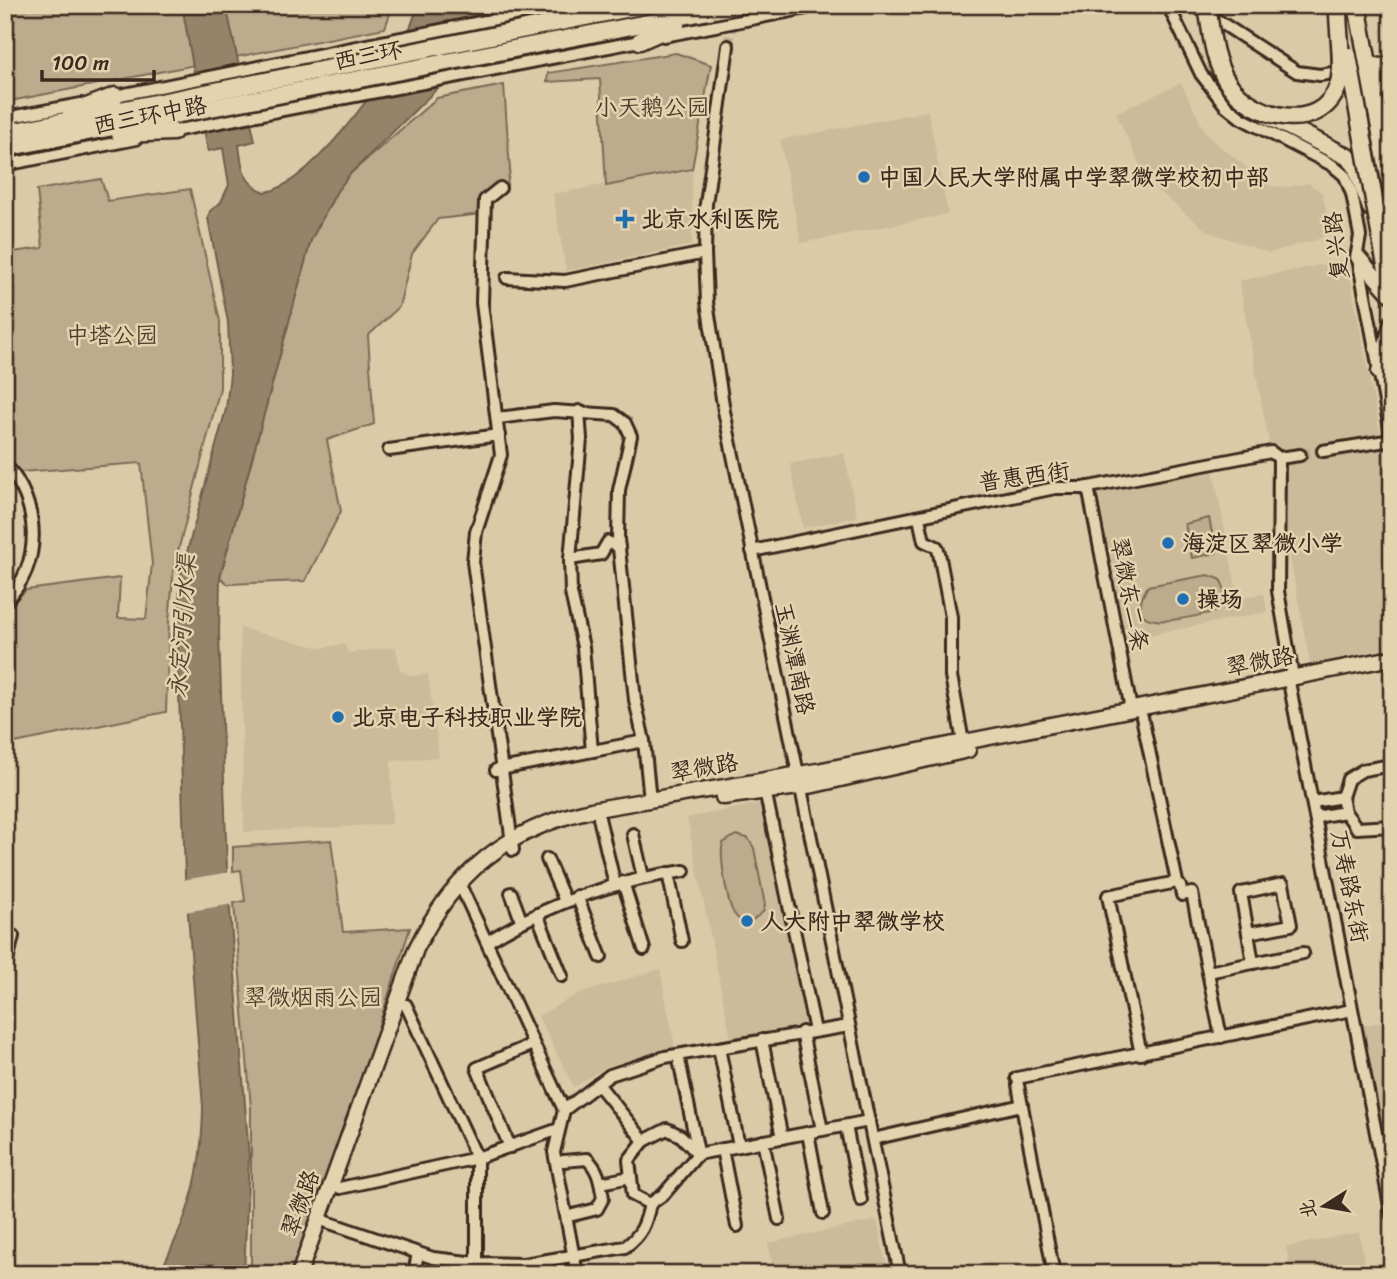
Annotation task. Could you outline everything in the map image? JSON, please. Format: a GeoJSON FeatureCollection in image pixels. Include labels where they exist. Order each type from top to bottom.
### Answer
{"type":"FeatureCollection","features":[{"type":"Feature","properties":{"kind":"highway","name":"西三环"},"geometry":{"type":"LineString","coordinates":[[5,148],[62,137],[380,60],[646,5]]}},
{"type":"Feature","properties":{"kind":"highway","name":"西三环"},"geometry":{"type":"LineString","coordinates":[[249,93],[371,78],[740,5]]}},
{"type":"Feature","properties":{"kind":"highway"},"geometry":{"type":"LineString","coordinates":[[1207,5],[1223,75],[1243,100],[1264,114],[1348,157],[1355,164],[1381,237]]}},
{"type":"Feature","properties":{"kind":"highway"},"geometry":{"type":"LineString","coordinates":[[1264,114],[1302,115],[1317,110],[1332,97],[1341,76],[1336,34],[1339,5]]}},
{"type":"Feature","properties":{"kind":"highway","name":"复兴路"},"geometry":{"type":"LineString","coordinates":[[1339,5],[1392,295]]}},
{"type":"Feature","properties":{"kind":"highway"},"geometry":{"type":"LineString","coordinates":[[1357,5],[1370,36],[1378,75],[1392,94]]}},
{"type":"Feature","properties":{"kind":"highway"},"geometry":{"type":"LineString","coordinates":[[1357,5],[1390,168],[1392,192]]}},
{"type":"Feature","properties":{"kind":"highway"},"geometry":{"type":"LineString","coordinates":[[640,41],[704,12]]}},
{"type":"Feature","properties":{"kind":"highway"},"geometry":{"type":"LineString","coordinates":[[34,127],[115,96]]}},
{"type":"Feature","properties":{"kind":"highway","name":"西三环"},"geometry":{"type":"LineString","coordinates":[[5,133],[200,103]]}},
{"type":"Feature","properties":{"kind":"highway"},"geometry":{"type":"LineString","coordinates":[[62,137],[173,132]]}},
{"type":"Feature","properties":{"kind":"main road"},"geometry":{"type":"LineString","coordinates":[[1358,257],[1392,295]]}},
{"type":"Feature","properties":{"kind":"main road"},"geometry":{"type":"LineString","coordinates":[[1379,372],[1392,322]]}},
{"type":"Feature","properties":{"kind":"main road","name":"翠微路"},"geometry":{"type":"LineString","coordinates":[[299,1274],[416,949],[431,919],[450,892],[472,869],[510,844],[564,816],[650,800],[799,781],[1292,682],[1392,657]]}},
{"type":"Feature","properties":{"kind":"main road","name":"翠微路"},"geometry":{"type":"LineString","coordinates":[[1292,682],[1392,667]]}},
{"type":"Feature","properties":{"kind":"main road","name":"翠微路"},"geometry":{"type":"LineString","coordinates":[[309,1274],[406,1005],[439,922],[463,891],[510,844],[599,818],[765,790],[963,741],[1137,713]]}},
{"type":"Feature","properties":{"kind":"street","name":"西三环中路"},"geometry":{"type":"LineString","coordinates":[[5,118],[115,96],[200,103],[249,93],[391,42],[564,5]]}},
{"type":"Feature","properties":{"kind":"street"},"geometry":{"type":"LineString","coordinates":[[640,41],[822,5]]}},
{"type":"Feature","properties":{"kind":"street","name":"复兴路"},"geometry":{"type":"LineString","coordinates":[[1167,5],[1201,74],[1225,105],[1241,118],[1332,165],[1345,176],[1352,194],[1360,236],[1358,257],[1392,440]]}},
{"type":"Feature","properties":{"kind":"street"},"geometry":{"type":"LineString","coordinates":[[1194,5],[1297,72],[1320,75],[1392,62]]}},
{"type":"Feature","properties":{"kind":"street","name":"西三环中路"},"geometry":{"type":"LineString","coordinates":[[249,93],[345,97],[640,41]]}},
{"type":"Feature","properties":{"kind":"street","name":"玉渊潭南路"},"geometry":{"type":"LineString","coordinates":[[728,46],[706,204],[708,302],[724,411],[900,1274]]}},
{"type":"Feature","properties":{"kind":"street","name":"西三环中路"},"geometry":{"type":"LineString","coordinates":[[5,165],[173,132],[200,103]]}},
{"type":"Feature","properties":{"kind":"street"},"geometry":{"type":"LineString","coordinates":[[500,188],[485,200],[481,274],[482,303],[501,455],[476,532],[473,562],[496,769],[510,844]]}},
{"type":"Feature","properties":{"kind":"street"},"geometry":{"type":"LineString","coordinates":[[507,278],[565,281],[705,253]]}},
{"type":"Feature","properties":{"kind":"street"},"geometry":{"type":"LineString","coordinates":[[498,418],[579,411],[614,415],[625,423],[631,436],[620,491],[619,547],[635,700],[644,741],[650,800]]}},
{"type":"Feature","properties":{"kind":"street"},"geometry":{"type":"LineString","coordinates":[[579,411],[581,439],[570,559],[570,593],[583,647],[592,751]]}},
{"type":"Feature","properties":{"kind":"street"},"geometry":{"type":"LineString","coordinates":[[389,450],[499,440]]}},
{"type":"Feature","properties":{"kind":"street"},"geometry":{"type":"LineString","coordinates":[[1322,451],[1392,440]]}},
{"type":"Feature","properties":{"kind":"street","name":"普惠西街"},"geometry":{"type":"LineString","coordinates":[[752,551],[1055,488],[1088,488],[1271,452],[1279,458],[1300,454]]}},
{"type":"Feature","properties":{"kind":"street","name":"万寿路东街"},"geometry":{"type":"LineString","coordinates":[[1279,458],[1278,591],[1313,802],[1392,1216]]}},
{"type":"Feature","properties":{"kind":"street"},"geometry":{"type":"LineString","coordinates":[[5,464],[21,482],[31,510],[34,545],[24,576],[5,602]]}},
{"type":"Feature","properties":{"kind":"street","name":"翠微东二条"},"geometry":{"type":"LineString","coordinates":[[1088,488],[1177,882],[1108,896],[1141,1054]]}},
{"type":"Feature","properties":{"kind":"street"},"geometry":{"type":"LineString","coordinates":[[919,518],[924,541],[937,547],[939,553],[951,617],[951,676],[963,741]]}},
{"type":"Feature","properties":{"kind":"street"},"geometry":{"type":"LineString","coordinates":[[570,559],[601,554],[608,542],[619,547]]}},
{"type":"Feature","properties":{"kind":"street"},"geometry":{"type":"LineString","coordinates":[[496,769],[644,741]]}},
{"type":"Feature","properties":{"kind":"street"},"geometry":{"type":"LineString","coordinates":[[1392,765],[1363,770],[1348,779],[1342,797],[1345,812],[1357,828],[1392,826]]}},
{"type":"Feature","properties":{"kind":"street"},"geometry":{"type":"LineString","coordinates":[[765,790],[815,1031]]}},
{"type":"Feature","properties":{"kind":"street"},"geometry":{"type":"LineString","coordinates":[[1313,802],[1342,797]]}},
{"type":"Feature","properties":{"kind":"street"},"geometry":{"type":"LineString","coordinates":[[1316,817],[1345,812]]}},
{"type":"Feature","properties":{"kind":"street"},"geometry":{"type":"LineString","coordinates":[[599,818],[619,884],[644,948]]}},
{"type":"Feature","properties":{"kind":"street"},"geometry":{"type":"LineString","coordinates":[[633,834],[643,877]]}},
{"type":"Feature","properties":{"kind":"street"},"geometry":{"type":"LineString","coordinates":[[547,859],[565,901]]}},
{"type":"Feature","properties":{"kind":"street"},"geometry":{"type":"LineString","coordinates":[[487,942],[521,920],[577,896],[643,877],[684,871]]}},
{"type":"Feature","properties":{"kind":"street"},"geometry":{"type":"LineString","coordinates":[[668,873],[682,941]]}},
{"type":"Feature","properties":{"kind":"street"},"geometry":{"type":"LineString","coordinates":[[1248,933],[1291,925],[1283,884],[1241,893],[1248,933],[1254,963]]}},
{"type":"Feature","properties":{"kind":"street"},"geometry":{"type":"LineString","coordinates":[[1180,886],[1182,895],[1192,893],[1221,1037]]}},
{"type":"Feature","properties":{"kind":"street"},"geometry":{"type":"LineString","coordinates":[[463,891],[564,1110]]}},
{"type":"Feature","properties":{"kind":"street"},"geometry":{"type":"LineString","coordinates":[[511,892],[521,920]]}},
{"type":"Feature","properties":{"kind":"street"},"geometry":{"type":"LineString","coordinates":[[577,896],[601,957]]}},
{"type":"Feature","properties":{"kind":"street"},"geometry":{"type":"LineString","coordinates":[[537,914],[562,976]]}},
{"type":"Feature","properties":{"kind":"street"},"geometry":{"type":"LineString","coordinates":[[5,970],[13,936]]}},
{"type":"Feature","properties":{"kind":"street"},"geometry":{"type":"LineString","coordinates":[[1208,972],[1303,953]]}},
{"type":"Feature","properties":{"kind":"street"},"geometry":{"type":"LineString","coordinates":[[406,1005],[477,1158],[477,1263]]}},
{"type":"Feature","properties":{"kind":"street"},"geometry":{"type":"LineString","coordinates":[[1054,1274],[1018,1081],[1352,1010]]}},
{"type":"Feature","properties":{"kind":"street"},"geometry":{"type":"LineString","coordinates":[[577,1274],[554,1152],[564,1110],[610,1076],[678,1055],[849,1026]]}},
{"type":"Feature","properties":{"kind":"street"},"geometry":{"type":"LineString","coordinates":[[802,1032],[822,1130]]}},
{"type":"Feature","properties":{"kind":"street"},"geometry":{"type":"LineString","coordinates":[[762,1040],[782,1138]]}},
{"type":"Feature","properties":{"kind":"street"},"geometry":{"type":"LineString","coordinates":[[510,1147],[477,1068],[533,1044]]}},
{"type":"Feature","properties":{"kind":"street"},"geometry":{"type":"LineString","coordinates":[[719,1048],[739,1146]]}},
{"type":"Feature","properties":{"kind":"street"},"geometry":{"type":"LineString","coordinates":[[678,1055],[698,1154]]}},
{"type":"Feature","properties":{"kind":"street"},"geometry":{"type":"LineString","coordinates":[[598,1084],[645,1141]]}},
{"type":"Feature","properties":{"kind":"street"},"geometry":{"type":"LineString","coordinates":[[873,1139],[1022,1105]]}},
{"type":"Feature","properties":{"kind":"street"},"geometry":{"type":"LineString","coordinates":[[327,1222],[418,1253],[477,1263],[524,1264],[625,1247],[636,1240],[645,1226],[650,1204],[664,1194],[698,1154],[869,1121]]}},
{"type":"Feature","properties":{"kind":"street"},"geometry":{"type":"LineString","coordinates":[[846,1126],[861,1200]]}},
{"type":"Feature","properties":{"kind":"street"},"geometry":{"type":"LineString","coordinates":[[340,1188],[477,1158],[559,1129]]}},
{"type":"Feature","properties":{"kind":"street"},"geometry":{"type":"LineString","coordinates":[[650,1204],[633,1195],[630,1177],[629,1160],[645,1141],[667,1129],[681,1136],[698,1154]]}},
{"type":"Feature","properties":{"kind":"street"},"geometry":{"type":"LineString","coordinates":[[808,1133],[823,1213]]}},
{"type":"Feature","properties":{"kind":"street"},"geometry":{"type":"LineString","coordinates":[[763,1142],[779,1219]]}},
{"type":"Feature","properties":{"kind":"street"},"geometry":{"type":"LineString","coordinates":[[722,1149],[737,1226]]}},
{"type":"Feature","properties":{"kind":"street"},"geometry":{"type":"LineString","coordinates":[[563,1161],[587,1159],[596,1167],[601,1183],[603,1199],[597,1209],[573,1215]]}},
{"type":"Feature","properties":{"kind":"street"},"geometry":{"type":"LineString","coordinates":[[601,1183],[630,1177]]}},
{"type":"Feature","properties":{"kind":"street"},"geometry":{"type":"LineString","coordinates":[[414,1274],[418,1253]]}},
{"type":"Feature","properties":{"kind":"shaded area"},"geometry":{"type":"Polygon","coordinates":[[[1181,83],[1205,132],[1213,141],[1271,186],[1288,187],[1308,183],[1322,193],[1331,232],[1319,239],[1269,253],[1207,231],[1156,189],[1143,172],[1116,113],[1181,83]]]}},
{"type":"Feature","properties":{"kind":"shaded area","name":"中国人民大学附属中学翠微学校初中部"},"geometry":{"type":"Polygon","coordinates":[[[928,111],[948,214],[801,243],[780,140],[928,111]]]}},
{"type":"Feature","properties":{"kind":"shaded area","name":"北京水利医院"},"geometry":{"type":"Polygon","coordinates":[[[692,169],[692,245],[566,271],[553,194],[692,169]]]}},
{"type":"Feature","properties":{"kind":"shaded area"},"geometry":{"type":"Polygon","coordinates":[[[1347,260],[1392,496],[1392,647],[1310,664],[1239,281],[1347,260]]]}},
{"type":"Feature","properties":{"kind":"shaded area"},"geometry":{"type":"Polygon","coordinates":[[[844,453],[857,517],[803,528],[790,464],[844,453]]]}},
{"type":"Feature","properties":{"kind":"shaded area","name":"海淀区翠微小学"},"geometry":{"type":"Polygon","coordinates":[[[1213,469],[1238,598],[1264,594],[1267,612],[1127,639],[1098,492],[1213,469]]]}},
{"type":"Feature","properties":{"kind":"shaded area","name":"北京电子科技职业学院"},"geometry":{"type":"Polygon","coordinates":[[[240,628],[321,648],[344,644],[348,653],[396,647],[400,670],[411,676],[428,674],[439,757],[391,761],[392,824],[244,832],[240,628]]]}},
{"type":"Feature","properties":{"kind":"shaded area","name":"人大附中翠微学校"},"geometry":{"type":"Polygon","coordinates":[[[763,803],[807,1024],[731,1039],[687,818],[763,803]]]}},
{"type":"Feature","properties":{"kind":"shaded area"},"geometry":{"type":"Polygon","coordinates":[[[660,969],[675,1048],[608,1066],[574,1087],[538,1016],[578,994],[660,969]]]}},
{"type":"Feature","properties":{"kind":"shaded area"},"geometry":{"type":"Polygon","coordinates":[[[1392,1020],[1392,1192],[1360,1026],[1392,1020]]]}},
{"type":"Feature","properties":{"kind":"shaded area"},"geometry":{"type":"Polygon","coordinates":[[[877,1220],[888,1274],[774,1274],[768,1243],[877,1220]]]}},
{"type":"Feature","properties":{"kind":"shaded area"},"geometry":{"type":"Polygon","coordinates":[[[1359,1232],[1366,1274],[1292,1274],[1286,1247],[1359,1232]]]}},
{"type":"Feature","properties":{"kind":"green space"},"geometry":{"type":"Polygon","coordinates":[[[5,5],[393,5],[385,28],[5,102],[5,5]]]}},
{"type":"Feature","properties":{"kind":"green space","name":"小天鹅公园"},"geometry":{"type":"Polygon","coordinates":[[[676,53],[711,65],[692,169],[606,186],[600,79],[547,82],[548,73],[676,53]]]}},
{"type":"Feature","properties":{"kind":"green space"},"geometry":{"type":"Polygon","coordinates":[[[504,85],[510,170],[506,189],[491,198],[490,213],[438,219],[412,254],[399,307],[368,336],[374,424],[327,440],[341,511],[305,581],[228,584],[220,577],[311,240],[337,191],[351,173],[437,98],[504,85]]]}},
{"type":"Feature","properties":{"kind":"green space","name":"中塔公园"},"geometry":{"type":"Polygon","coordinates":[[[101,179],[108,201],[190,189],[220,321],[220,388],[174,567],[166,712],[5,745],[5,610],[26,590],[120,578],[118,618],[146,619],[152,564],[141,463],[21,472],[5,460],[5,253],[43,248],[37,190],[101,179]]]}},
{"type":"Feature","properties":{"kind":"green space"},"geometry":{"type":"Polygon","coordinates":[[[1209,518],[1216,553],[1192,558],[1185,524],[1209,518]]]}},
{"type":"Feature","properties":{"kind":"green space","name":"操场"},"geometry":{"type":"Polygon","coordinates":[[[1208,575],[1220,579],[1225,591],[1218,611],[1162,621],[1150,619],[1142,613],[1141,603],[1148,586],[1208,575]]]}},
{"type":"Feature","properties":{"kind":"green space"},"geometry":{"type":"Polygon","coordinates":[[[736,835],[748,838],[754,848],[765,905],[763,912],[750,922],[740,920],[735,915],[724,879],[723,843],[736,835]]]}},
{"type":"Feature","properties":{"kind":"green space","name":"翠微烟雨公园"},"geometry":{"type":"Polygon","coordinates":[[[331,840],[343,932],[410,928],[363,1075],[291,1274],[251,1274],[251,1108],[234,903],[245,901],[241,870],[233,871],[233,847],[331,840]]]}},
{"type":"Feature","properties":{"kind":"water","name":"永定河引水渠"},"geometry":{"type":"Polygon","coordinates":[[[182,5],[226,5],[255,141],[239,145],[242,167],[247,179],[265,192],[285,184],[308,167],[356,114],[397,53],[411,26],[417,5],[479,5],[479,13],[445,81],[351,173],[337,191],[311,240],[220,577],[219,633],[227,871],[249,1156],[244,1274],[159,1274],[179,1232],[192,1193],[200,1153],[203,1107],[185,875],[177,634],[181,574],[226,409],[230,374],[228,322],[208,218],[210,211],[221,202],[229,185],[223,148],[208,151],[182,5]]]}},
{"type":"Feature","properties":{"kind":"pier"},"geometry":{"type":"Polygon","coordinates":[[[231,872],[233,904],[185,912],[182,880],[231,872]]]}},
{"type":"Feature","properties":{"kind":"tunnel"},"geometry":{"type":"LineString","coordinates":[[728,46],[736,5]]}},
{"type":"Feature","properties":{"kind":"tunnel"},"geometry":{"type":"LineString","coordinates":[[1300,455],[1323,451]]}},
{"type":"Feature","properties":{"kind":"place","name":"中国人民大学附属中学翠微学校初中部"},"geometry":{"type":"Point","coordinates":[864,177]}},
{"type":"Feature","properties":{"kind":"place","name":"北京水利医院"},"geometry":{"type":"Point","coordinates":[625,219]}},
{"type":"Feature","properties":{"kind":"place","name":"海淀区翠微小学"},"geometry":{"type":"Point","coordinates":[1168,543]}},
{"type":"Feature","properties":{"kind":"place","name":"操场"},"geometry":{"type":"Point","coordinates":[1183,599]}},
{"type":"Feature","properties":{"kind":"place","name":"北京电子科技职业学院"},"geometry":{"type":"Point","coordinates":[338,717]}},
{"type":"Feature","properties":{"kind":"place","name":"人大附中翠微学校"},"geometry":{"type":"Point","coordinates":[747,921]}}]}
